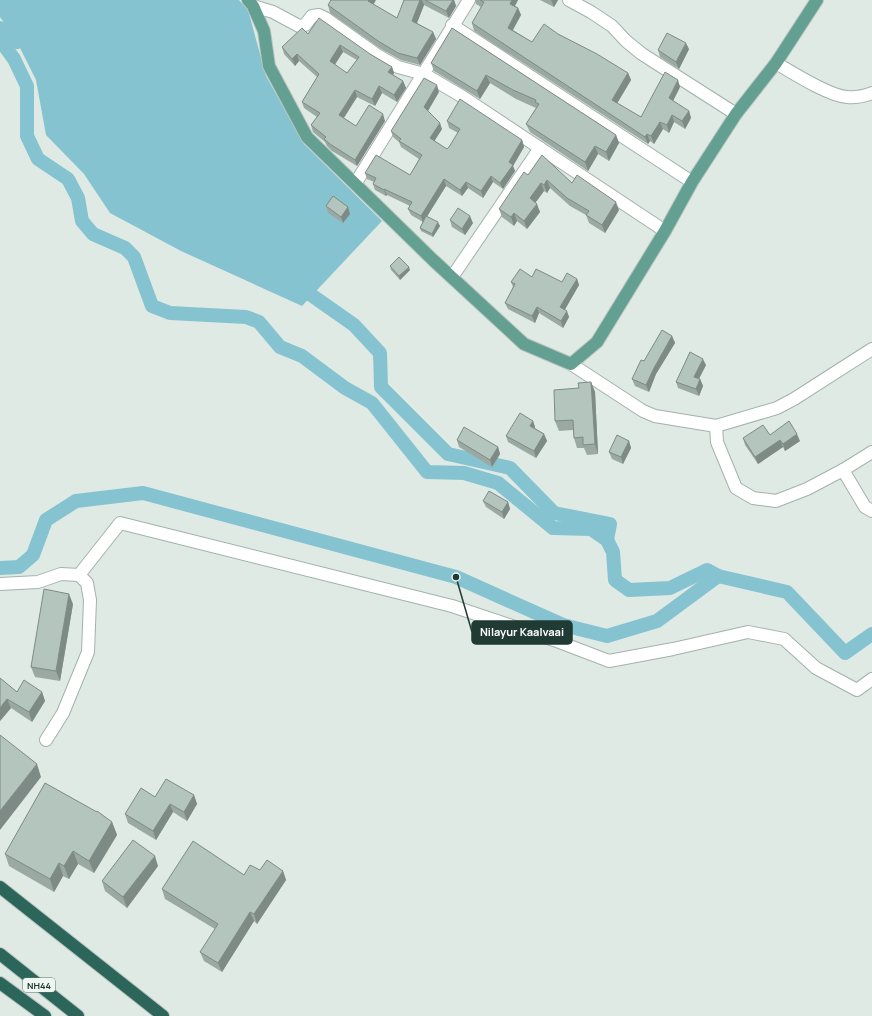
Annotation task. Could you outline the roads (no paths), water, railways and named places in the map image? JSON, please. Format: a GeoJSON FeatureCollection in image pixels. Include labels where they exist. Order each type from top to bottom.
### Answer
{"type":"FeatureCollection","features":[{"type":"Feature","properties":{"kind":"highway"},"geometry":{"type":"LineString","coordinates":[[0,887],[163,1016]]}},
{"type":"Feature","properties":{"kind":"highway","name":"NH44"},"geometry":{"type":"LineString","coordinates":[[0,954],[78,1016]]}},
{"type":"Feature","properties":{"kind":"highway","name":"NH44"},"geometry":{"type":"LineString","coordinates":[[0,983],[44,1016]]}},
{"type":"Feature","properties":{"kind":"main road"},"geometry":{"type":"LineString","coordinates":[[251,3],[264,31],[269,66],[307,137],[452,277],[524,344],[571,364],[597,342],[665,231],[692,182],[736,114],[776,63],[817,0]]}},
{"type":"Feature","properties":{"kind":"street"},"geometry":{"type":"LineString","coordinates":[[355,184],[424,74],[452,25],[469,0]]}},
{"type":"Feature","properties":{"kind":"street"},"geometry":{"type":"LineString","coordinates":[[569,0],[612,26],[626,41],[642,54],[736,114]]}},
{"type":"Feature","properties":{"kind":"street"},"geometry":{"type":"LineString","coordinates":[[251,3],[273,12],[299,26],[305,25],[312,16],[319,15],[325,18],[377,55],[398,67],[424,74],[464,97],[665,231]]}},
{"type":"Feature","properties":{"kind":"street"},"geometry":{"type":"LineString","coordinates":[[452,25],[692,182]]}},
{"type":"Feature","properties":{"kind":"street"},"geometry":{"type":"LineString","coordinates":[[776,63],[825,90],[846,97],[862,97],[872,93]]}},
{"type":"Feature","properties":{"kind":"street"},"geometry":{"type":"LineString","coordinates":[[452,277],[540,148]]}},
{"type":"Feature","properties":{"kind":"street"},"geometry":{"type":"LineString","coordinates":[[571,364],[643,411],[655,416],[716,426],[776,408],[872,349]]}},
{"type":"Feature","properties":{"kind":"street"},"geometry":{"type":"LineString","coordinates":[[716,426],[718,442],[736,488],[753,498],[776,501],[807,489],[843,470],[872,452]]}},
{"type":"Feature","properties":{"kind":"street"},"geometry":{"type":"LineString","coordinates":[[843,470],[865,507],[872,511]]}},
{"type":"Feature","properties":{"kind":"street"},"geometry":{"type":"LineString","coordinates":[[79,575],[120,523],[452,606],[554,640],[609,661],[673,649],[748,632],[784,638],[816,668],[857,690],[872,679]]}},
{"type":"Feature","properties":{"kind":"street"},"geometry":{"type":"LineString","coordinates":[[0,584],[38,582],[61,574],[79,575],[87,583],[90,600],[88,652],[63,713],[46,740]]}},
{"type":"Feature","properties":{"kind":"water"},"geometry":{"type":"Polygon","coordinates":[[[0,0],[239,0],[248,10],[266,76],[304,144],[382,221],[302,306],[181,251],[110,213],[84,174],[46,135],[36,80],[17,42],[0,17],[0,0]]]}},
{"type":"Feature","properties":{"kind":"waterway"},"geometry":{"type":"LineString","coordinates":[[0,28],[17,42],[33,30]]}},
{"type":"Feature","properties":{"kind":"waterway"},"geometry":{"type":"LineString","coordinates":[[0,40],[14,59],[27,86],[27,136],[38,159],[68,179],[78,198],[82,221],[93,234],[125,248],[134,257],[152,306],[170,313],[246,317],[259,322],[280,347],[302,356],[345,388],[372,403],[427,472],[464,473],[498,483],[553,528],[591,529],[607,540],[613,552],[615,580],[629,590],[670,588],[707,570],[718,576]]}},
{"type":"Feature","properties":{"kind":"waterway"},"geometry":{"type":"LineString","coordinates":[[297,285],[354,325],[380,353],[381,387],[448,454],[510,468],[554,513],[610,524],[607,540]]}},
{"type":"Feature","properties":{"kind":"waterway"},"geometry":{"type":"LineString","coordinates":[[0,568],[19,567],[33,555],[46,520],[76,501],[143,493],[456,577],[563,625],[607,636],[657,621],[718,576],[787,592],[845,653],[872,634]]}},
{"type":"Feature","properties":{"kind":"place","name":"Nilayur Kaalvaai"},"geometry":{"type":"Point","coordinates":[456,577]}}]}
